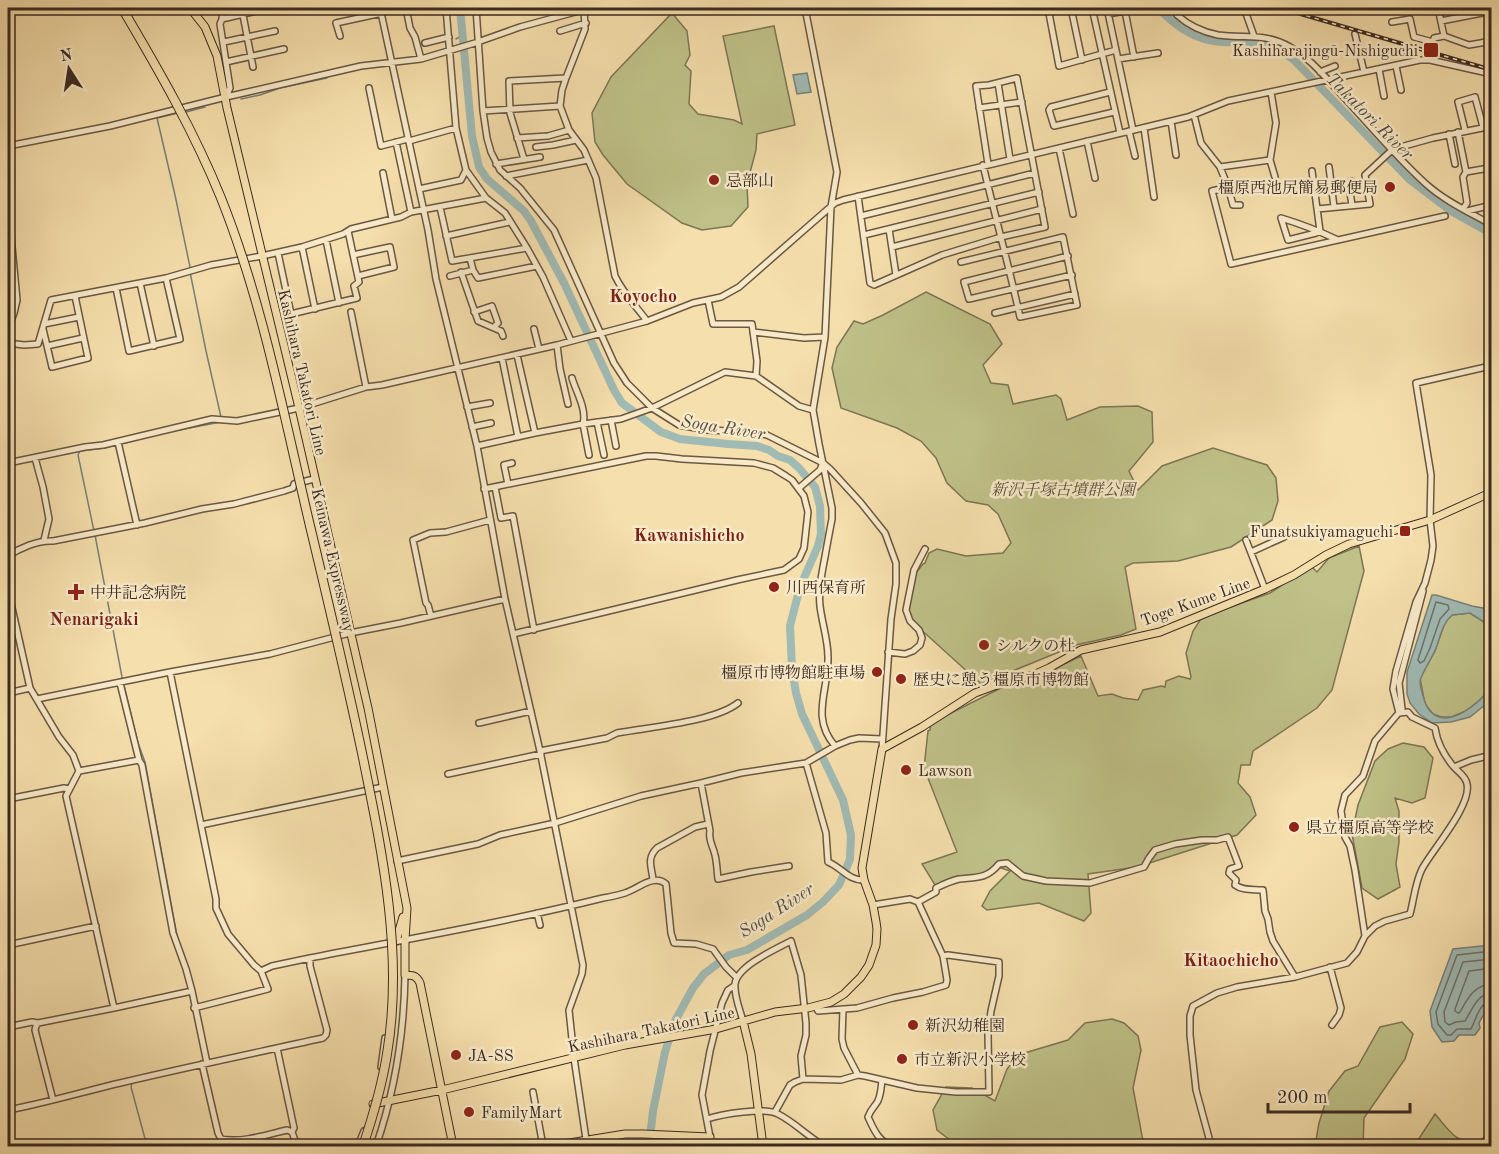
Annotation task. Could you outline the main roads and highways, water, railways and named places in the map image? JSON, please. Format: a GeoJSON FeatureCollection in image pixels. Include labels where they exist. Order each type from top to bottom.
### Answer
{"type":"FeatureCollection","features":[{"type":"Feature","properties":{"kind":"highway","name":"Keinawa Expressway"},"geometry":{"type":"LineString","coordinates":[[122,8],[193,134],[221,197],[244,263],[275,378],[357,728],[383,866],[392,938],[393,977],[392,1016],[387,1052],[380,1088],[363,1146]]}},
{"type":"Feature","properties":{"kind":"main road","name":"Kashihara Takatori Line"},"geometry":{"type":"LineString","coordinates":[[190,8],[205,27],[218,56],[262,256],[368,708],[407,912],[405,975],[417,977],[420,983],[442,1090]]}},
{"type":"Feature","properties":{"kind":"main road","name":"Toge Kume Line"},"geometry":{"type":"LineString","coordinates":[[743,1021],[775,1012],[831,1002],[861,977],[869,965],[877,936],[876,921],[862,868],[882,748],[922,727],[975,693],[1033,675],[1081,650],[1160,632],[1265,590],[1349,544],[1430,520],[1491,492]]}},
{"type":"Feature","properties":{"kind":"main road","name":"Kashihara Takatori Line"},"geometry":{"type":"LineString","coordinates":[[396,941],[404,913],[403,890]]}},
{"type":"Feature","properties":{"kind":"main road","name":"Kashihara Takatori Line"},"geometry":{"type":"LineString","coordinates":[[373,1105],[657,1039],[716,1029],[743,1021],[749,1045],[763,1146]]}},
{"type":"Feature","properties":{"kind":"main road"},"geometry":{"type":"LineString","coordinates":[[442,1090],[453,1146]]}},
{"type":"Feature","properties":{"kind":"main road"},"geometry":{"type":"LineString","coordinates":[[551,1146],[586,1143],[625,1134],[643,1134],[710,1137],[710,1146]]}},
{"type":"Feature","properties":{"kind":"water"},"geometry":{"type":"Polygon","coordinates":[[[807,73],[811,92],[797,94],[793,75],[807,73]]]}},
{"type":"Feature","properties":{"kind":"water"},"geometry":{"type":"Polygon","coordinates":[[[1432,595],[1491,612],[1491,624],[1470,613],[1452,615],[1444,626],[1421,678],[1421,688],[1427,707],[1437,716],[1446,718],[1464,712],[1480,700],[1491,687],[1491,700],[1470,717],[1451,722],[1432,723],[1419,714],[1410,703],[1407,694],[1407,672],[1432,595]]]}},
{"type":"Feature","properties":{"kind":"water"},"geometry":{"type":"Polygon","coordinates":[[[1491,945],[1491,1002],[1479,1023],[1480,1028],[1475,1035],[1459,1035],[1454,1041],[1442,1042],[1432,1027],[1430,1011],[1453,949],[1491,945]]]}},
{"type":"Feature","properties":{"kind":"waterway","name":"Soga River"},"geometry":{"type":"LineString","coordinates":[[460,8],[472,136],[479,167],[487,179],[524,211],[531,221],[622,403],[661,432],[680,439],[757,446],[790,460],[815,487],[820,506],[821,534],[800,587],[790,626],[792,668],[802,714],[843,800],[851,835],[850,859],[839,885],[823,902],[807,915],[747,950],[729,955],[704,974],[693,988],[675,1021],[665,1052],[653,1111],[649,1146]]}},
{"type":"Feature","properties":{"kind":"waterway","name":"Takatori River"},"geometry":{"type":"LineString","coordinates":[[1158,8],[1179,26],[1204,39],[1262,44],[1273,47],[1294,60],[1409,179],[1451,211],[1492,234]]}},
{"type":"Feature","properties":{"kind":"waterway","name":"Soga River"},"geometry":{"type":"LineString","coordinates":[[456,39],[463,35]]}},
{"type":"Feature","properties":{"kind":"waterway"},"geometry":{"type":"LineString","coordinates":[[241,99],[327,78]]}},
{"type":"Feature","properties":{"kind":"waterway"},"geometry":{"type":"LineString","coordinates":[[186,112],[205,107]]}},
{"type":"Feature","properties":{"kind":"waterway"},"geometry":{"type":"LineString","coordinates":[[178,113],[157,118],[190,267]]}},
{"type":"Feature","properties":{"kind":"waterway"},"geometry":{"type":"LineString","coordinates":[[190,272],[221,417]]}},
{"type":"Feature","properties":{"kind":"waterway"},"geometry":{"type":"LineString","coordinates":[[158,434],[221,422]]}},
{"type":"Feature","properties":{"kind":"waterway"},"geometry":{"type":"LineString","coordinates":[[121,444],[151,436]]}},
{"type":"Feature","properties":{"kind":"waterway"},"geometry":{"type":"LineString","coordinates":[[94,531],[78,455],[80,451],[116,445]]}},
{"type":"Feature","properties":{"kind":"waterway"},"geometry":{"type":"LineString","coordinates":[[95,535],[122,677],[145,762],[177,936]]}},
{"type":"Feature","properties":{"kind":"waterway"},"geometry":{"type":"LineString","coordinates":[[179,943],[184,956]]}},
{"type":"Feature","properties":{"kind":"waterway"},"geometry":{"type":"LineString","coordinates":[[132,1083],[131,1087],[147,1146]]}},
{"type":"Feature","properties":{"kind":"railway"},"geometry":{"type":"LineString","coordinates":[[1280,8],[1492,70]]}},
{"type":"Feature","properties":{"kind":"place","name":"Kashiharajingū-Nishiguchi"},"geometry":{"type":"Point","coordinates":[1431,50]}},
{"type":"Feature","properties":{"kind":"place","name":"忌部山"},"geometry":{"type":"Point","coordinates":[714,180]}},
{"type":"Feature","properties":{"kind":"place","name":"橿原西池尻簡易郵便局"},"geometry":{"type":"Point","coordinates":[1390,187]}},
{"type":"Feature","properties":{"kind":"place","name":"Funatsukiyamaguchi"},"geometry":{"type":"Point","coordinates":[1405,531]}},
{"type":"Feature","properties":{"kind":"place","name":"川西保育所"},"geometry":{"type":"Point","coordinates":[774,587]}},
{"type":"Feature","properties":{"kind":"place","name":"中井記念病院"},"geometry":{"type":"Point","coordinates":[76,592]}},
{"type":"Feature","properties":{"kind":"place","name":"シルクの杜"},"geometry":{"type":"Point","coordinates":[984,645]}},
{"type":"Feature","properties":{"kind":"place","name":"橿原市博物館駐車場"},"geometry":{"type":"Point","coordinates":[877,672]}},
{"type":"Feature","properties":{"kind":"place","name":"歴史に憩う橿原市博物館"},"geometry":{"type":"Point","coordinates":[901,679]}},
{"type":"Feature","properties":{"kind":"place","name":"Lawson"},"geometry":{"type":"Point","coordinates":[906,770]}},
{"type":"Feature","properties":{"kind":"place","name":"県立橿原高等学校"},"geometry":{"type":"Point","coordinates":[1294,827]}},
{"type":"Feature","properties":{"kind":"place","name":"新沢幼稚園"},"geometry":{"type":"Point","coordinates":[913,1025]}},
{"type":"Feature","properties":{"kind":"place","name":"JA-SS"},"geometry":{"type":"Point","coordinates":[456,1055]}},
{"type":"Feature","properties":{"kind":"place","name":"市立新沢小学校"},"geometry":{"type":"Point","coordinates":[902,1059]}},
{"type":"Feature","properties":{"kind":"place","name":"FamilyMart"},"geometry":{"type":"Point","coordinates":[469,1112]}},
{"type":"Feature","properties":{"kind":"district","name":"Koyocho"},"geometry":{"type":"Point","coordinates":[643,296]}},
{"type":"Feature","properties":{"kind":"district","name":"Kawanishicho"},"geometry":{"type":"Point","coordinates":[689,535]}},
{"type":"Feature","properties":{"kind":"district","name":"Nenarigaki"},"geometry":{"type":"Point","coordinates":[94,619]}},
{"type":"Feature","properties":{"kind":"district","name":"Kitaochicho"},"geometry":{"type":"Point","coordinates":[1231,960]}},
{"type":"Feature","properties":{"kind":"park label","name":"新沢千塚古墳群公園"},"geometry":{"type":"Point","coordinates":[1063,489]}}]}
